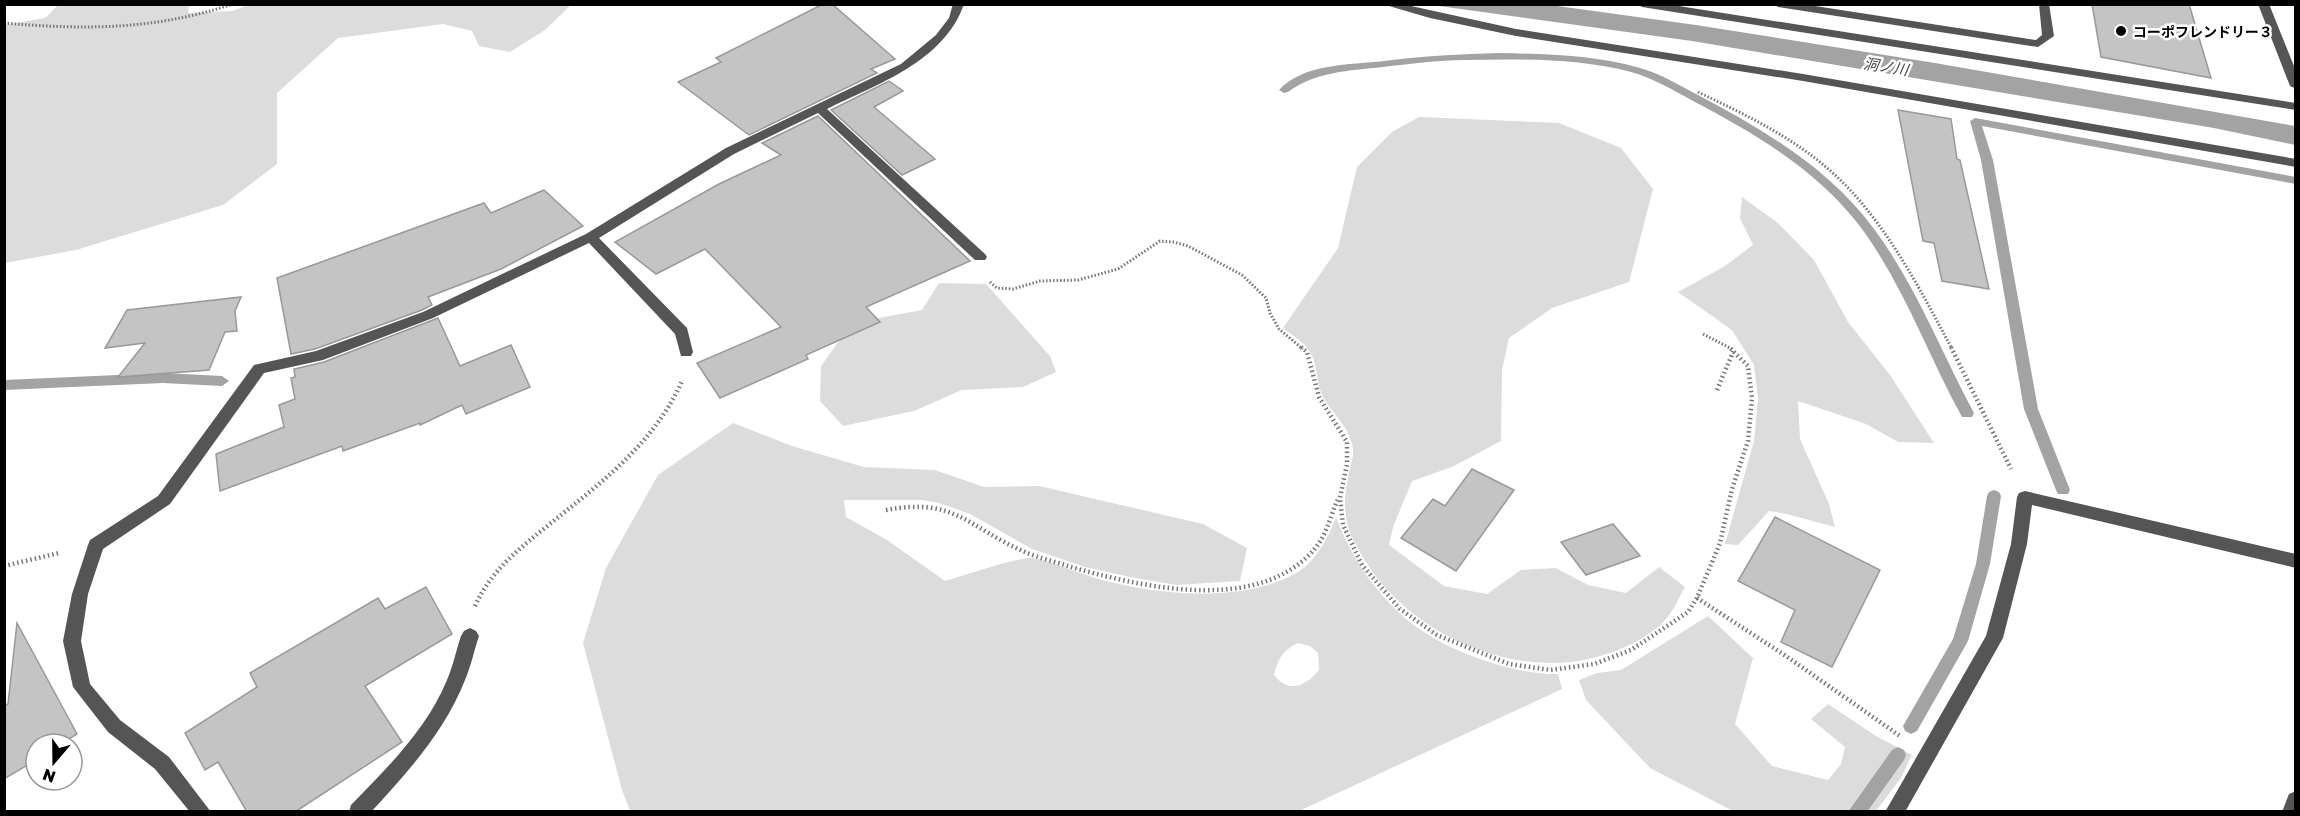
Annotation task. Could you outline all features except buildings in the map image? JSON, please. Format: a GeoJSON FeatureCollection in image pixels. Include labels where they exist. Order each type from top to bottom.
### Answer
{"type":"FeatureCollection","features":[{"type":"Feature","properties":{"kind":"street"},"geometry":{"type":"LineString","coordinates":[[202,812],[162,763],[114,726],[82,687],[72,641],[80,594],[96,545],[164,500],[259,369],[318,356],[428,315],[591,237],[730,151],[905,66],[940,37],[954,18],[959,4]]}},
{"type":"Feature","properties":{"kind":"street"},"geometry":{"type":"LineString","coordinates":[[1387,4],[1491,28],[1896,93],[2295,163]]}},
{"type":"Feature","properties":{"kind":"street"},"geometry":{"type":"LineString","coordinates":[[1641,4],[2295,107]]}},
{"type":"Feature","properties":{"kind":"street"},"geometry":{"type":"LineString","coordinates":[[1778,4],[2038,44],[2048,36],[2044,4]]}},
{"type":"Feature","properties":{"kind":"street"},"geometry":{"type":"LineString","coordinates":[[2263,4],[2295,86]]}},
{"type":"Feature","properties":{"kind":"street"},"geometry":{"type":"LineString","coordinates":[[819,108],[980,257]]}},
{"type":"Feature","properties":{"kind":"street"},"geometry":{"type":"LineString","coordinates":[[591,237],[682,332],[686,352]]}},
{"type":"Feature","properties":{"kind":"street"},"geometry":{"type":"LineString","coordinates":[[1894,812],[1994,638],[2019,544],[2025,497],[2295,561]]}},
{"type":"Feature","properties":{"kind":"street"},"geometry":{"type":"LineString","coordinates":[[358,812],[395,773],[431,726],[455,682],[470,636]]}},
{"type":"Feature","properties":{"kind":"street"},"geometry":{"type":"LineString","coordinates":[[2291,812],[2295,800]]}},
{"type":"Feature","properties":{"kind":"path"},"geometry":{"type":"LineString","coordinates":[[4,23],[46,27],[128,25],[187,18],[233,4]]}},
{"type":"Feature","properties":{"kind":"path"},"geometry":{"type":"LineString","coordinates":[[1692,88],[1789,140],[1834,174],[1866,208],[1912,277],[2025,497]]}},
{"type":"Feature","properties":{"kind":"path"},"geometry":{"type":"LineString","coordinates":[[886,510],[906,505],[931,505],[960,515],[1025,552],[1090,573],[1137,584],[1187,590],[1245,586],[1286,574],[1305,559],[1327,533],[1341,494],[1347,464],[1347,442],[1319,397],[1306,352],[1279,329],[1270,313],[1266,298],[1242,275],[1188,246],[1174,242],[1160,242],[1118,269],[1078,280],[1040,281],[1013,289],[997,288],[984,277],[980,257]]}},
{"type":"Feature","properties":{"kind":"path"},"geometry":{"type":"LineString","coordinates":[[1341,494],[1343,525],[1362,565],[1400,609],[1437,635],[1509,664],[1551,670],[1594,664],[1631,650],[1688,612],[1697,598],[1720,543],[1732,489],[1748,441],[1752,398],[1748,366],[1734,350],[1702,334]]}},
{"type":"Feature","properties":{"kind":"path"},"geometry":{"type":"LineString","coordinates":[[1717,390],[1734,350]]}},
{"type":"Feature","properties":{"kind":"path"},"geometry":{"type":"LineString","coordinates":[[470,636],[473,613],[479,596],[494,572],[513,553],[622,463],[660,422],[681,385],[688,363],[686,352]]}},
{"type":"Feature","properties":{"kind":"path"},"geometry":{"type":"LineString","coordinates":[[4,566],[96,545]]}},
{"type":"Feature","properties":{"kind":"path"},"geometry":{"type":"LineString","coordinates":[[1697,598],[1786,656],[1927,756]]}},
{"type":"Feature","properties":{"kind":"shaded area"},"geometry":{"type":"Polygon","coordinates":[[[59,4],[189,5],[188,13],[232,11],[251,4],[571,5],[545,30],[510,52],[479,46],[472,31],[443,24],[338,38],[277,93],[277,164],[223,205],[76,250],[5,263],[5,25],[45,18],[59,4]]]}},
{"type":"Feature","properties":{"kind":"shaded area"},"geometry":{"type":"Polygon","coordinates":[[[1419,117],[1559,123],[1621,148],[1653,189],[1629,282],[1552,308],[1509,338],[1502,370],[1501,441],[1452,467],[1412,481],[1393,527],[1389,545],[1444,586],[1487,594],[1521,570],[1556,568],[1588,585],[1626,593],[1659,567],[1685,587],[1674,608],[1656,629],[1630,645],[1615,651],[1584,660],[1555,663],[1499,656],[1472,647],[1422,620],[1400,602],[1380,582],[1364,559],[1349,530],[1345,500],[1353,456],[1352,442],[1322,395],[1308,348],[1283,328],[1338,248],[1357,167],[1392,132],[1419,117]]]}},
{"type":"Feature","properties":{"kind":"shaded area"},"geometry":{"type":"Polygon","coordinates":[[[1742,197],[1778,223],[1814,260],[1848,322],[1890,375],[1934,443],[1898,442],[1866,424],[1798,401],[1800,439],[1829,504],[1835,527],[1769,511],[1738,545],[1725,544],[1754,441],[1758,398],[1754,365],[1732,330],[1678,292],[1725,266],[1753,245],[1740,218],[1742,197]]]}},
{"type":"Feature","properties":{"kind":"shaded area"},"geometry":{"type":"Polygon","coordinates":[[[939,283],[986,284],[1050,356],[1056,372],[1023,387],[962,390],[914,411],[843,426],[820,401],[821,366],[852,323],[922,310],[939,283]]]}},
{"type":"Feature","properties":{"kind":"shaded area"},"geometry":{"type":"Polygon","coordinates":[[[733,423],[792,446],[864,467],[935,470],[984,487],[1039,486],[1203,524],[1247,548],[1240,581],[1176,585],[1085,567],[1032,549],[970,514],[939,503],[922,500],[844,500],[846,517],[887,540],[945,581],[1004,563],[1032,558],[1102,580],[1150,590],[1201,594],[1252,589],[1276,582],[1305,567],[1321,547],[1336,517],[1364,572],[1405,618],[1437,640],[1477,658],[1520,670],[1558,674],[1562,689],[1299,811],[630,811],[622,790],[583,643],[606,568],[658,475],[733,423]],[[1298,643],[1288,649],[1279,660],[1274,675],[1291,686],[1303,684],[1314,676],[1319,670],[1318,653],[1310,646],[1298,643]]]}},
{"type":"Feature","properties":{"kind":"shaded area"},"geometry":{"type":"Polygon","coordinates":[[[1708,616],[1753,658],[1735,724],[1772,766],[1828,780],[1841,764],[1845,747],[1811,719],[1828,704],[1876,736],[1912,755],[1901,778],[1876,811],[1733,811],[1650,768],[1586,700],[1579,680],[1597,673],[1621,670],[1708,616]]]}},
{"type":"Feature","properties":{"kind":"water","name":"洞ノ川"},"geometry":{"type":"Polygon","coordinates":[[[1432,5],[1550,5],[1696,25],[1935,63],[2295,126],[2295,145],[2214,128],[1692,41],[1432,5]]]}},
{"type":"Feature","properties":{"kind":"waterway"},"geometry":{"type":"LineString","coordinates":[[1284,90],[1306,76],[1318,72],[1455,57],[1569,59],[1636,70],[1661,80],[1757,132],[1783,149],[1807,166],[1851,207],[1871,232],[1900,278],[1967,413]]}},
{"type":"Feature","properties":{"kind":"waterway"},"geometry":{"type":"LineString","coordinates":[[2063,490],[2031,409],[1987,160],[1975,121],[2296,181]]}},
{"type":"Feature","properties":{"kind":"waterway"},"geometry":{"type":"LineString","coordinates":[[4,385],[163,378],[222,381]]}},
{"type":"Feature","properties":{"kind":"waterway"},"geometry":{"type":"LineString","coordinates":[[1911,726],[1960,641],[1983,564],[1994,496]]}},
{"type":"Feature","properties":{"kind":"waterway"},"geometry":{"type":"LineString","coordinates":[[1856,812],[1898,755]]}},
{"type":"Feature","properties":{"kind":"place","name":"コーポフレンドリー３"},"geometry":{"type":"Point","coordinates":[2121,31]}}]}
